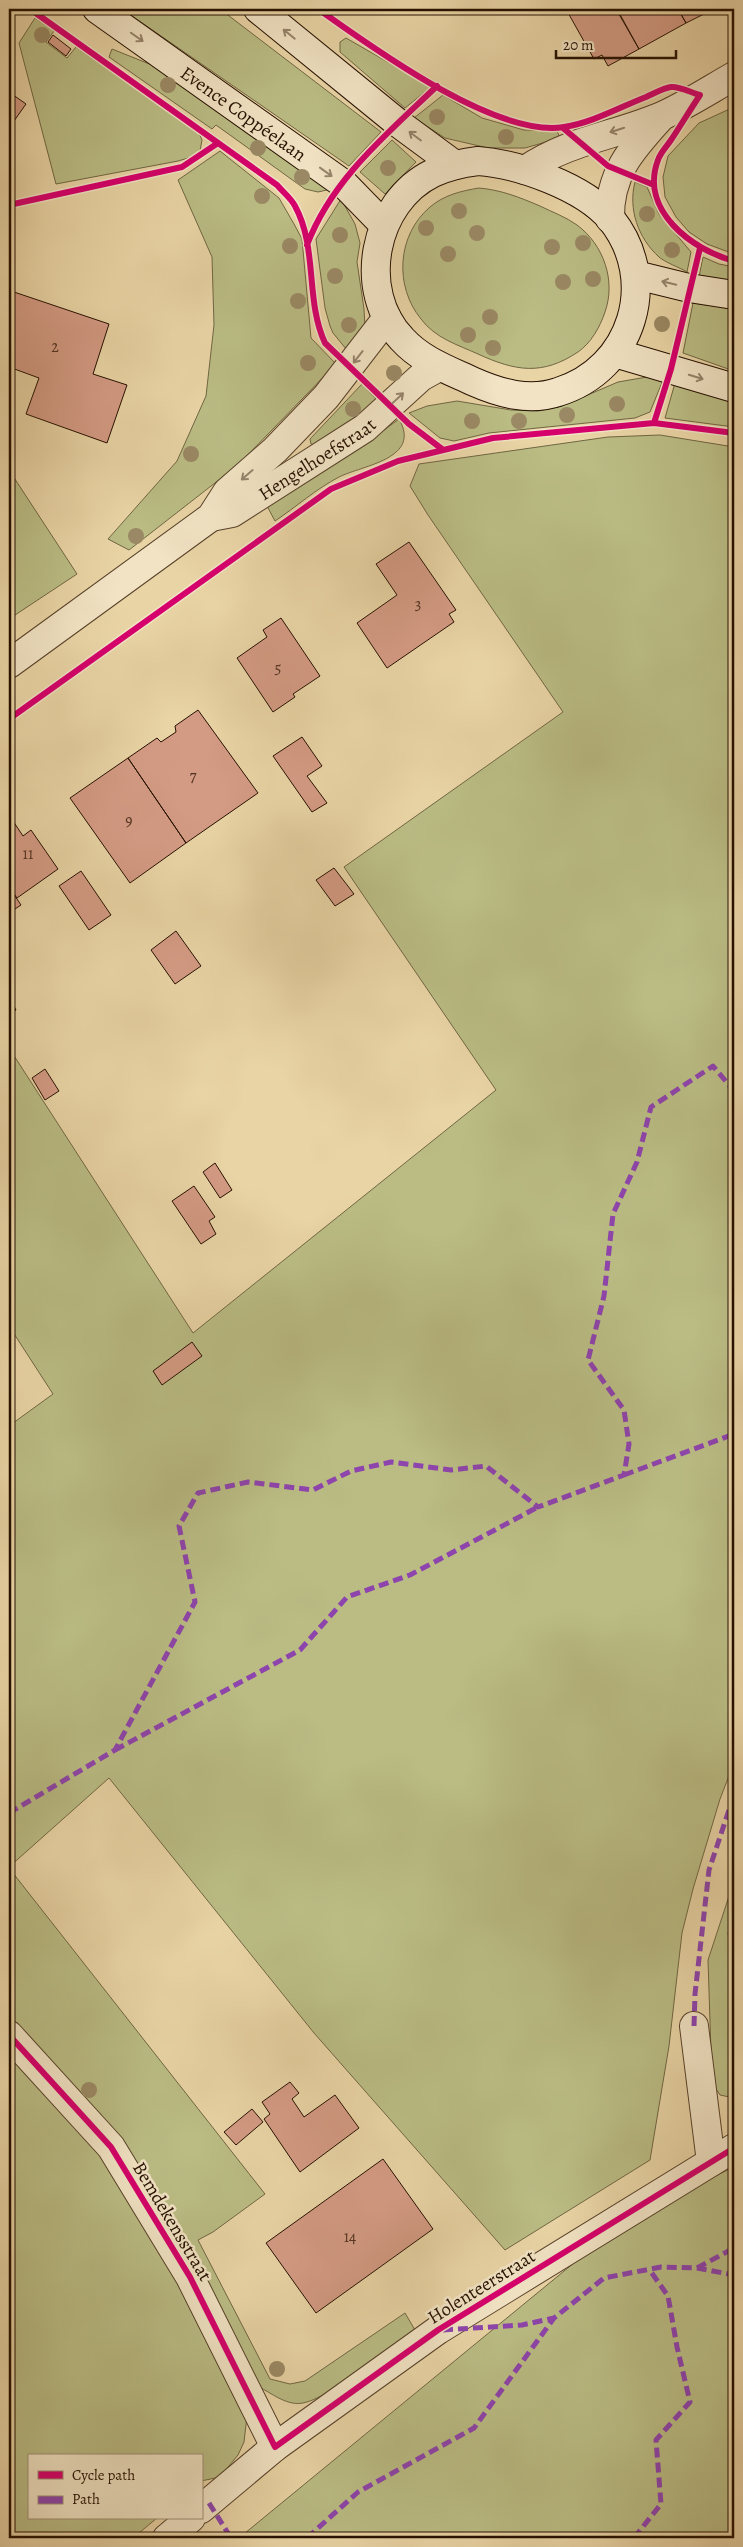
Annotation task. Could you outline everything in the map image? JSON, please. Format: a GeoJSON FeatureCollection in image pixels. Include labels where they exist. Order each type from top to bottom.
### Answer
{"type":"FeatureCollection","features":[{"type":"Feature","properties":{"kind":"street","name":"Evence Coppéelaan"},"geometry":{"type":"LineString","coordinates":[[97,9],[345,185],[384,225]]}},
{"type":"Feature","properties":{"kind":"street"},"geometry":{"type":"LineString","coordinates":[[258,9],[398,123],[455,164]]}},
{"type":"Feature","properties":{"kind":"street"},"geometry":{"type":"LineString","coordinates":[[525,170],[540,160],[579,142],[663,115],[734,76]]}},
{"type":"Feature","properties":{"kind":"street"},"geometry":{"type":"LineString","coordinates":[[610,219],[610,199],[619,171],[638,142],[663,115]]}},
{"type":"Feature","properties":{"kind":"street"},"geometry":{"type":"LineString","coordinates":[[478,161],[502,163],[525,170],[593,203],[610,219],[624,239],[636,275],[634,309],[628,332],[615,353],[599,371],[579,384],[557,393],[533,396],[509,395],[439,366],[418,355],[401,338],[387,318],[378,296],[375,272],[377,248],[384,225],[396,205],[412,187],[432,173],[455,164],[478,161]]}},
{"type":"Feature","properties":{"kind":"street"},"geometry":{"type":"LineString","coordinates":[[636,275],[689,288],[734,294]]}},
{"type":"Feature","properties":{"kind":"street","name":"Hengelhoefstraat"},"geometry":{"type":"LineString","coordinates":[[9,664],[211,517],[227,492],[274,450],[326,397],[387,318]]}},
{"type":"Feature","properties":{"kind":"street"},"geometry":{"type":"LineString","coordinates":[[615,353],[734,388]]}},
{"type":"Feature","properties":{"kind":"street","name":"Hengelhoefstraat"},"geometry":{"type":"LineString","coordinates":[[211,517],[232,513],[365,428],[421,377],[439,366]]}},
{"type":"Feature","properties":{"kind":"street"},"geometry":{"type":"LineString","coordinates":[[694,2026],[711,2162]]}},
{"type":"Feature","properties":{"kind":"street","name":"Bemdekensstraat"},"geometry":{"type":"LineString","coordinates":[[9,2035],[111,2147],[190,2277],[275,2447]]}},
{"type":"Feature","properties":{"kind":"street","name":"Holenteerstraat"},"geometry":{"type":"LineString","coordinates":[[202,2509],[275,2447],[438,2330],[734,2148]]}},
{"type":"Feature","properties":{"kind":"street"},"geometry":{"type":"LineString","coordinates":[[167,2538],[189,2520]]}},
{"type":"Feature","properties":{"kind":"green space"},"geometry":{"type":"Polygon","coordinates":[[[122,9],[220,9],[381,132],[349,166],[122,9]]]}},
{"type":"Feature","properties":{"kind":"green space"},"geometry":{"type":"Polygon","coordinates":[[[35,18],[54,31],[46,42],[67,58],[76,47],[199,133],[202,140],[200,151],[195,156],[178,161],[56,184],[19,43],[35,18]]]}},
{"type":"Feature","properties":{"kind":"green space"},"geometry":{"type":"Polygon","coordinates":[[[346,38],[431,87],[405,108],[340,52],[340,42],[346,38]]]}},
{"type":"Feature","properties":{"kind":"green space"},"geometry":{"type":"Polygon","coordinates":[[[112,49],[177,75],[331,189],[318,192],[305,189],[216,125],[212,129],[109,57],[112,49]]]}},
{"type":"Feature","properties":{"kind":"green space"},"geometry":{"type":"Polygon","coordinates":[[[443,95],[482,118],[524,130],[557,131],[560,138],[525,148],[488,148],[445,138],[414,118],[443,95]]]}},
{"type":"Feature","properties":{"kind":"green space"},"geometry":{"type":"Polygon","coordinates":[[[734,107],[734,254],[707,244],[689,232],[676,217],[665,197],[663,177],[668,156],[699,123],[734,107]]]}},
{"type":"Feature","properties":{"kind":"green space"},"geometry":{"type":"Polygon","coordinates":[[[392,140],[416,162],[385,194],[360,172],[392,140]]]}},
{"type":"Feature","properties":{"kind":"green space"},"geometry":{"type":"Polygon","coordinates":[[[220,151],[279,198],[294,224],[302,239],[311,338],[336,364],[238,465],[129,550],[108,539],[177,461],[206,396],[214,325],[212,257],[178,180],[220,151]]]}},
{"type":"Feature","properties":{"kind":"green space"},"geometry":{"type":"Polygon","coordinates":[[[635,182],[647,187],[659,214],[691,252],[687,272],[659,257],[645,241],[634,213],[633,192],[635,182]]]}},
{"type":"Feature","properties":{"kind":"green space"},"geometry":{"type":"Polygon","coordinates":[[[479,188],[495,190],[517,197],[568,220],[586,233],[601,253],[608,276],[609,288],[605,312],[598,329],[587,344],[565,360],[540,368],[528,368],[516,367],[491,360],[440,336],[427,326],[412,306],[406,292],[403,276],[403,261],[411,232],[419,218],[441,199],[479,188]]]}},
{"type":"Feature","properties":{"kind":"green space"},"geometry":{"type":"Polygon","coordinates":[[[341,199],[355,224],[360,243],[357,262],[365,327],[351,355],[333,333],[330,326],[325,308],[316,239],[341,199]]]}},
{"type":"Feature","properties":{"kind":"green space"},"geometry":{"type":"Polygon","coordinates":[[[703,257],[719,264],[734,267],[734,281],[699,277],[703,257]]]}},
{"type":"Feature","properties":{"kind":"green space"},"geometry":{"type":"Polygon","coordinates":[[[693,303],[734,309],[734,371],[683,353],[693,303]]]}},
{"type":"Feature","properties":{"kind":"green space"},"geometry":{"type":"Polygon","coordinates":[[[647,377],[663,380],[650,412],[635,418],[489,433],[454,441],[440,438],[409,413],[427,406],[457,401],[511,410],[538,411],[562,406],[618,382],[647,377]]]}},
{"type":"Feature","properties":{"kind":"green space"},"geometry":{"type":"Polygon","coordinates":[[[675,383],[734,400],[734,427],[665,418],[675,383]]]}},
{"type":"Feature","properties":{"kind":"green space"},"geometry":{"type":"Polygon","coordinates":[[[362,384],[380,403],[316,445],[311,444],[310,439],[362,384]]]}},
{"type":"Feature","properties":{"kind":"green space"},"geometry":{"type":"Polygon","coordinates":[[[399,419],[404,432],[403,443],[396,452],[375,464],[339,477],[275,521],[267,506],[357,450],[399,419]]]}},
{"type":"Feature","properties":{"kind":"green space"},"geometry":{"type":"Polygon","coordinates":[[[660,435],[734,447],[734,1763],[720,1799],[682,1933],[669,2046],[650,2160],[505,2250],[314,2033],[109,1778],[9,1867],[9,1426],[53,1394],[9,1326],[9,1048],[193,1333],[496,1090],[344,867],[563,712],[410,486],[419,464],[608,437],[660,435]]]}},
{"type":"Feature","properties":{"kind":"green space"},"geometry":{"type":"Polygon","coordinates":[[[9,470],[77,574],[9,619],[9,470]]]}},
{"type":"Feature","properties":{"kind":"green space"},"geometry":{"type":"Polygon","coordinates":[[[9,1868],[265,2194],[213,2232],[198,2240],[270,2379],[290,2384],[305,2381],[405,2313],[415,2330],[343,2383],[314,2399],[303,2403],[292,2403],[261,2388],[35,2044],[9,2015],[9,1868]]]}},
{"type":"Feature","properties":{"kind":"green space"},"geometry":{"type":"Polygon","coordinates":[[[734,1881],[734,1901],[728,1934],[734,1949],[734,2098],[720,2095],[712,2083],[708,1960],[734,1881]]]}},
{"type":"Feature","properties":{"kind":"green space"},"geometry":{"type":"Polygon","coordinates":[[[9,2039],[95,2142],[150,2225],[247,2416],[244,2442],[238,2455],[220,2477],[202,2481],[202,2454],[28,2454],[28,2520],[155,2520],[133,2538],[9,2538],[9,2039]]]}},
{"type":"Feature","properties":{"kind":"green space"},"geometry":{"type":"Polygon","coordinates":[[[734,2167],[734,2538],[239,2538],[597,2244],[665,2200],[734,2167]]]}},
{"type":"Feature","properties":{"kind":"building"},"geometry":{"type":"Polygon","coordinates":[[[570,9],[616,9],[639,49],[608,66],[602,55],[594,59],[567,11],[570,9]]]}},
{"type":"Feature","properties":{"kind":"building"},"geometry":{"type":"Polygon","coordinates":[[[617,9],[678,9],[686,23],[639,49],[617,9]]]}},
{"type":"Feature","properties":{"kind":"building"},"geometry":{"type":"Polygon","coordinates":[[[678,9],[714,9],[686,23],[678,9]]]}},
{"type":"Feature","properties":{"kind":"building"},"geometry":{"type":"Polygon","coordinates":[[[53,35],[71,49],[66,56],[48,42],[53,35]]]}},
{"type":"Feature","properties":{"kind":"building"},"geometry":{"type":"Polygon","coordinates":[[[9,92],[26,104],[9,128],[9,92]]]}},
{"type":"Feature","properties":{"kind":"building"},"geometry":{"type":"Polygon","coordinates":[[[11,291],[109,324],[93,374],[127,385],[107,443],[26,414],[39,378],[9,367],[9,298],[11,291]]]}},
{"type":"Feature","properties":{"kind":"building"},"geometry":{"type":"Polygon","coordinates":[[[409,542],[456,610],[449,614],[454,622],[387,668],[357,623],[397,595],[376,564],[409,542]]]}},
{"type":"Feature","properties":{"kind":"building"},"geometry":{"type":"Polygon","coordinates":[[[281,618],[320,676],[293,694],[295,697],[273,712],[237,658],[267,637],[263,630],[281,618]]]}},
{"type":"Feature","properties":{"kind":"building"},"geometry":{"type":"Polygon","coordinates":[[[198,710],[258,793],[186,843],[128,758],[157,738],[161,742],[176,732],[175,726],[198,710]]]}},
{"type":"Feature","properties":{"kind":"building"},"geometry":{"type":"Polygon","coordinates":[[[302,737],[322,766],[307,776],[327,803],[312,812],[273,756],[302,737]]]}},
{"type":"Feature","properties":{"kind":"building"},"geometry":{"type":"Polygon","coordinates":[[[128,758],[186,843],[130,883],[70,798],[128,758]]]}},
{"type":"Feature","properties":{"kind":"building"},"geometry":{"type":"Polygon","coordinates":[[[9,815],[23,836],[31,830],[58,869],[17,898],[9,886],[9,815]]]}},
{"type":"Feature","properties":{"kind":"building"},"geometry":{"type":"Polygon","coordinates":[[[334,868],[354,894],[335,906],[316,880],[334,868]]]}},
{"type":"Feature","properties":{"kind":"building"},"geometry":{"type":"Polygon","coordinates":[[[81,871],[111,915],[89,930],[59,886],[81,871]]]}},
{"type":"Feature","properties":{"kind":"building"},"geometry":{"type":"Polygon","coordinates":[[[9,887],[21,905],[9,913],[9,887]]]}},
{"type":"Feature","properties":{"kind":"building"},"geometry":{"type":"Polygon","coordinates":[[[176,931],[201,966],[175,984],[151,950],[176,931]]]}},
{"type":"Feature","properties":{"kind":"building"},"geometry":{"type":"Polygon","coordinates":[[[9,997],[16,1010],[9,1014],[9,997]]]}},
{"type":"Feature","properties":{"kind":"building"},"geometry":{"type":"Polygon","coordinates":[[[45,1069],[59,1091],[45,1100],[32,1078],[45,1069]]]}},
{"type":"Feature","properties":{"kind":"building"},"geometry":{"type":"Polygon","coordinates":[[[215,1163],[232,1190],[220,1198],[203,1172],[215,1163]]]}},
{"type":"Feature","properties":{"kind":"building"},"geometry":{"type":"Polygon","coordinates":[[[194,1186],[215,1217],[209,1221],[216,1234],[201,1244],[172,1201],[194,1186]]]}},
{"type":"Feature","properties":{"kind":"building"},"geometry":{"type":"Polygon","coordinates":[[[192,1342],[202,1356],[162,1385],[153,1371],[192,1342]]]}},
{"type":"Feature","properties":{"kind":"building"},"geometry":{"type":"Polygon","coordinates":[[[290,2082],[299,2093],[292,2099],[304,2117],[335,2095],[359,2128],[300,2172],[264,2119],[270,2114],[262,2102],[290,2082]]]}},
{"type":"Feature","properties":{"kind":"building"},"geometry":{"type":"Polygon","coordinates":[[[252,2109],[263,2122],[236,2145],[224,2132],[252,2109]]]}},
{"type":"Feature","properties":{"kind":"building"},"geometry":{"type":"Polygon","coordinates":[[[383,2159],[433,2229],[316,2313],[266,2243],[383,2159]]]}},
{"type":"Feature","properties":{"kind":"marked path"},"geometry":{"type":"LineString","coordinates":[[9,1813],[115,1750],[195,1602],[179,1526],[198,1493],[248,1482],[313,1490],[351,1471],[391,1462],[451,1470],[486,1466],[538,1507],[624,1475],[629,1444],[624,1410],[588,1360],[604,1296],[613,1214],[637,1162],[651,1107],[713,1066],[734,1091]]}},
{"type":"Feature","properties":{"kind":"marked path"},"geometry":{"type":"LineString","coordinates":[[624,1475],[734,1434]]}},
{"type":"Feature","properties":{"kind":"marked path"},"geometry":{"type":"LineString","coordinates":[[115,1750],[300,1650],[347,1597],[410,1575],[538,1507]]}},
{"type":"Feature","properties":{"kind":"marked path"},"geometry":{"type":"LineString","coordinates":[[694,2026],[695,1994],[709,1870],[734,1795]]}},
{"type":"Feature","properties":{"kind":"marked path"},"geometry":{"type":"LineString","coordinates":[[697,2268],[734,2248]]}},
{"type":"Feature","properties":{"kind":"marked path"},"geometry":{"type":"LineString","coordinates":[[307,2538],[358,2492],[474,2428],[554,2318],[604,2278],[661,2267],[697,2268],[734,2275]]}},
{"type":"Feature","properties":{"kind":"marked path"},"geometry":{"type":"LineString","coordinates":[[634,2538],[661,2504],[656,2440],[690,2402],[677,2347],[668,2296],[649,2269]]}},
{"type":"Feature","properties":{"kind":"marked path"},"geometry":{"type":"LineString","coordinates":[[443,2330],[522,2325],[554,2318]]}},
{"type":"Feature","properties":{"kind":"marked path"},"geometry":{"type":"LineString","coordinates":[[209,2503],[231,2538]]}},
{"type":"Feature","properties":{"kind":"cycle path"},"geometry":{"type":"LineString","coordinates":[[30,9],[277,185],[287,195],[295,206],[307,239],[315,309],[325,343],[409,424],[442,449]]}},
{"type":"Feature","properties":{"kind":"cycle path"},"geometry":{"type":"LineString","coordinates":[[318,9],[436,87],[471,105],[505,119],[536,127],[564,127],[585,122],[668,88],[674,87],[700,95],[659,157],[654,178],[656,195],[663,211],[673,225],[686,237],[702,248],[734,261]]}},
{"type":"Feature","properties":{"kind":"cycle path"},"geometry":{"type":"LineString","coordinates":[[307,245],[318,221],[346,178],[380,140],[437,86]]}},
{"type":"Feature","properties":{"kind":"cycle path"},"geometry":{"type":"LineString","coordinates":[[563,128],[608,166],[654,185]]}},
{"type":"Feature","properties":{"kind":"cycle path"},"geometry":{"type":"LineString","coordinates":[[9,205],[182,167],[218,143]]}},
{"type":"Feature","properties":{"kind":"cycle path"},"geometry":{"type":"LineString","coordinates":[[654,423],[671,369],[700,248]]}},
{"type":"Feature","properties":{"kind":"cycle path"},"geometry":{"type":"LineString","coordinates":[[9,719],[331,489],[398,461],[493,438],[654,423],[734,433]]}},
{"type":"Feature","properties":{"kind":"cycle path"},"geometry":{"type":"LineString","coordinates":[[9,2035],[111,2147],[190,2277],[275,2447],[438,2330],[734,2148]]}}]}
